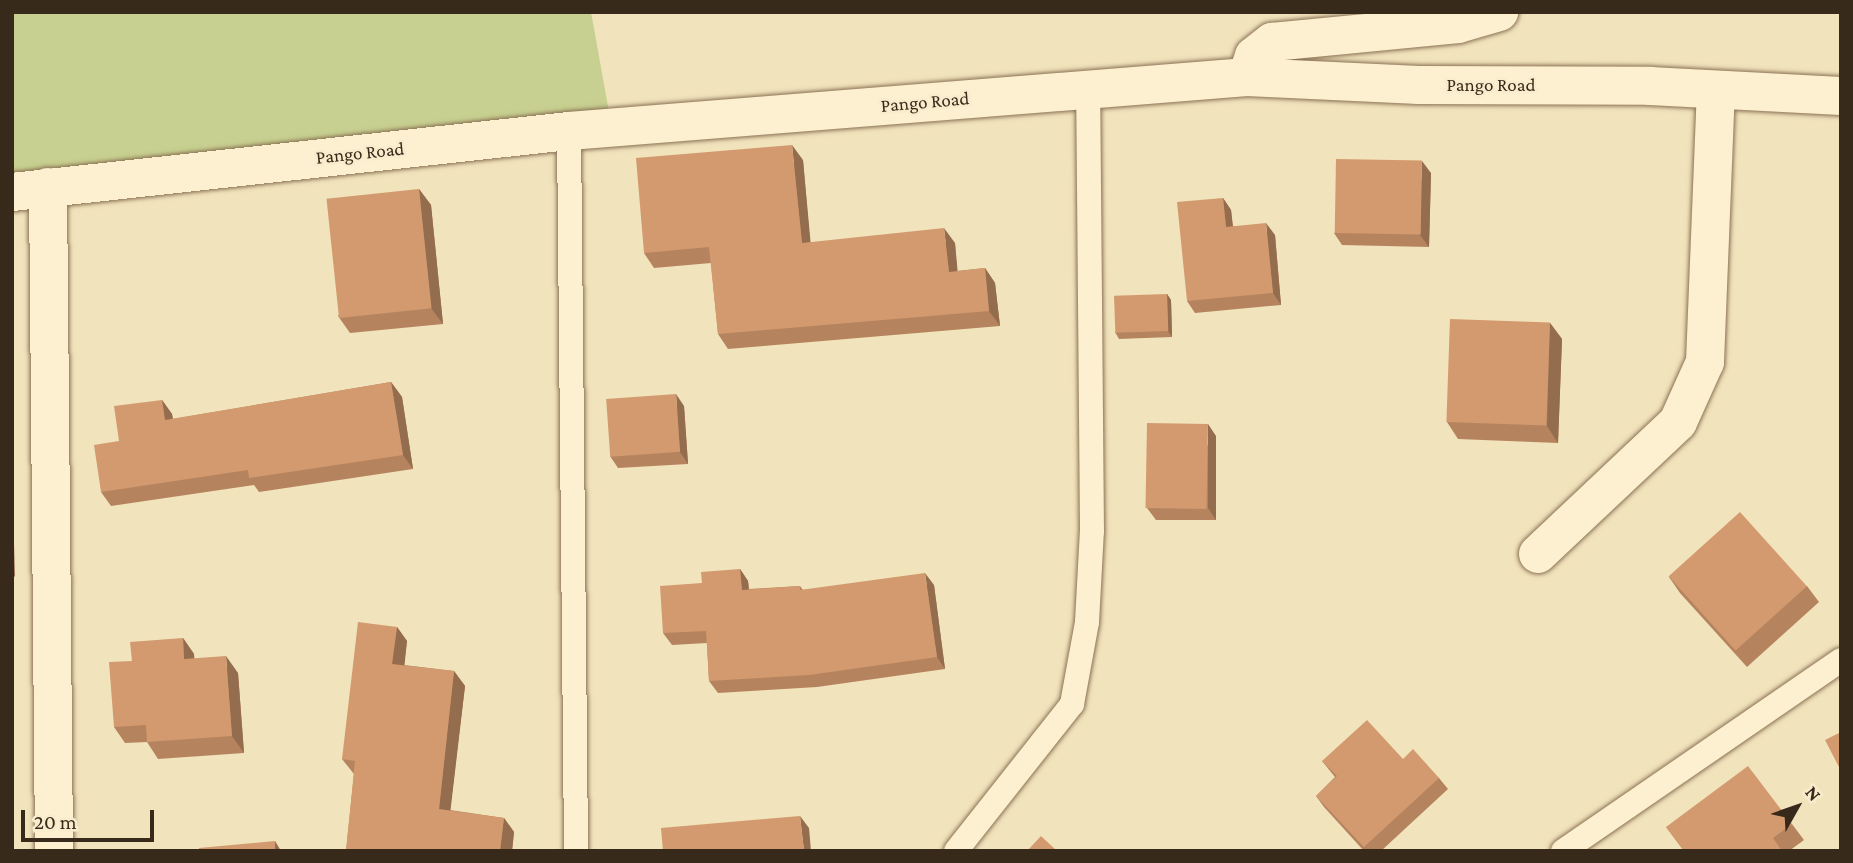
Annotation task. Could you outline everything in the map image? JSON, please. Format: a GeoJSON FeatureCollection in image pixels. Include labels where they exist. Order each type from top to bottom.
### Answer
{"type":"FeatureCollection","features":[{"type":"Feature","properties":{"kind":"street"},"geometry":{"type":"LineString","coordinates":[[1247,78],[1254,57],[1272,42],[1458,24],[1499,12]]}},
{"type":"Feature","properties":{"kind":"street","name":"Pango Road"},"geometry":{"type":"LineString","coordinates":[[30,190],[569,131],[1247,78],[1419,85],[1650,86],[1716,92],[1841,96]]}},
{"type":"Feature","properties":{"kind":"street"},"geometry":{"type":"LineString","coordinates":[[1538,554],[1678,422],[1705,362],[1716,92]]}},
{"type":"Feature","properties":{"kind":"street"},"geometry":{"type":"LineString","coordinates":[[30,190],[54,851]]}},
{"type":"Feature","properties":{"kind":"lane"},"geometry":{"type":"LineString","coordinates":[[956,851],[1072,704],[1087,622],[1092,531],[1088,89]]}},
{"type":"Feature","properties":{"kind":"lane"},"geometry":{"type":"LineString","coordinates":[[569,131],[576,851]]}},
{"type":"Feature","properties":{"kind":"lane"},"geometry":{"type":"LineString","coordinates":[[1563,851],[1841,660]]}},
{"type":"Feature","properties":{"kind":"green space"},"geometry":{"type":"Polygon","coordinates":[[[12,12],[591,12],[609,112],[12,179],[12,12]]]}},
{"type":"Feature","properties":{"kind":"building"},"geometry":{"type":"Polygon","coordinates":[[[792,145],[802,243],[944,228],[949,272],[985,268],[989,311],[718,334],[709,247],[644,253],[636,158],[792,145]]]}},
{"type":"Feature","properties":{"kind":"building"},"geometry":{"type":"Polygon","coordinates":[[[1336,159],[1422,161],[1421,234],[1335,233],[1336,159]]]}},
{"type":"Feature","properties":{"kind":"building"},"geometry":{"type":"Polygon","coordinates":[[[419,189],[432,308],[339,318],[327,199],[419,189]]]}},
{"type":"Feature","properties":{"kind":"building"},"geometry":{"type":"Polygon","coordinates":[[[1223,198],[1226,227],[1266,223],[1273,293],[1187,301],[1177,202],[1223,198]]]}},
{"type":"Feature","properties":{"kind":"building"},"geometry":{"type":"Polygon","coordinates":[[[1167,294],[1168,331],[1115,333],[1114,296],[1167,294]]]}},
{"type":"Feature","properties":{"kind":"building"},"geometry":{"type":"Polygon","coordinates":[[[1450,319],[1550,322],[1546,425],[1446,422],[1450,319]]]}},
{"type":"Feature","properties":{"kind":"building"},"geometry":{"type":"Polygon","coordinates":[[[391,382],[403,455],[249,478],[248,470],[101,492],[94,445],[119,441],[114,406],[162,400],[165,420],[391,382]]]}},
{"type":"Feature","properties":{"kind":"building"},"geometry":{"type":"Polygon","coordinates":[[[676,394],[680,452],[610,457],[606,399],[676,394]]]}},
{"type":"Feature","properties":{"kind":"building"},"geometry":{"type":"Polygon","coordinates":[[[1147,423],[1208,424],[1207,509],[1146,508],[1147,423]]]}},
{"type":"Feature","properties":{"kind":"building"},"geometry":{"type":"Polygon","coordinates":[[[1740,512],[1807,586],[1736,651],[1669,576],[1740,512]]]}},
{"type":"Feature","properties":{"kind":"building"},"geometry":{"type":"Polygon","coordinates":[[[740,569],[742,590],[800,586],[800,590],[925,573],[937,657],[809,675],[709,681],[706,631],[663,633],[660,586],[702,583],[701,572],[740,569]]]}},
{"type":"Feature","properties":{"kind":"building"},"geometry":{"type":"Polygon","coordinates":[[[358,622],[397,627],[392,664],[454,671],[439,809],[504,818],[500,851],[346,851],[355,761],[342,759],[358,622]]]}},
{"type":"Feature","properties":{"kind":"building"},"geometry":{"type":"Polygon","coordinates":[[[183,638],[184,659],[226,656],[232,736],[147,742],[146,725],[114,727],[109,662],[132,661],[130,642],[183,638]]]}},
{"type":"Feature","properties":{"kind":"building"},"geometry":{"type":"Polygon","coordinates":[[[1367,720],[1403,759],[1413,749],[1439,778],[1364,847],[1316,796],[1337,776],[1322,761],[1367,720]]]}},
{"type":"Feature","properties":{"kind":"building"},"geometry":{"type":"Polygon","coordinates":[[[1841,732],[1841,771],[1825,740],[1841,732]]]}},
{"type":"Feature","properties":{"kind":"building"},"geometry":{"type":"Polygon","coordinates":[[[1748,766],[1792,824],[1773,838],[1782,851],[1684,851],[1666,827],[1748,766]]]}},
{"type":"Feature","properties":{"kind":"building"},"geometry":{"type":"Polygon","coordinates":[[[800,816],[804,851],[663,851],[661,828],[800,816]]]}},
{"type":"Feature","properties":{"kind":"building"},"geometry":{"type":"Polygon","coordinates":[[[1041,836],[1057,851],[1027,851],[1041,836]]]}},
{"type":"Feature","properties":{"kind":"building"},"geometry":{"type":"Polygon","coordinates":[[[275,841],[275,851],[199,851],[199,848],[275,841]]]}}]}
